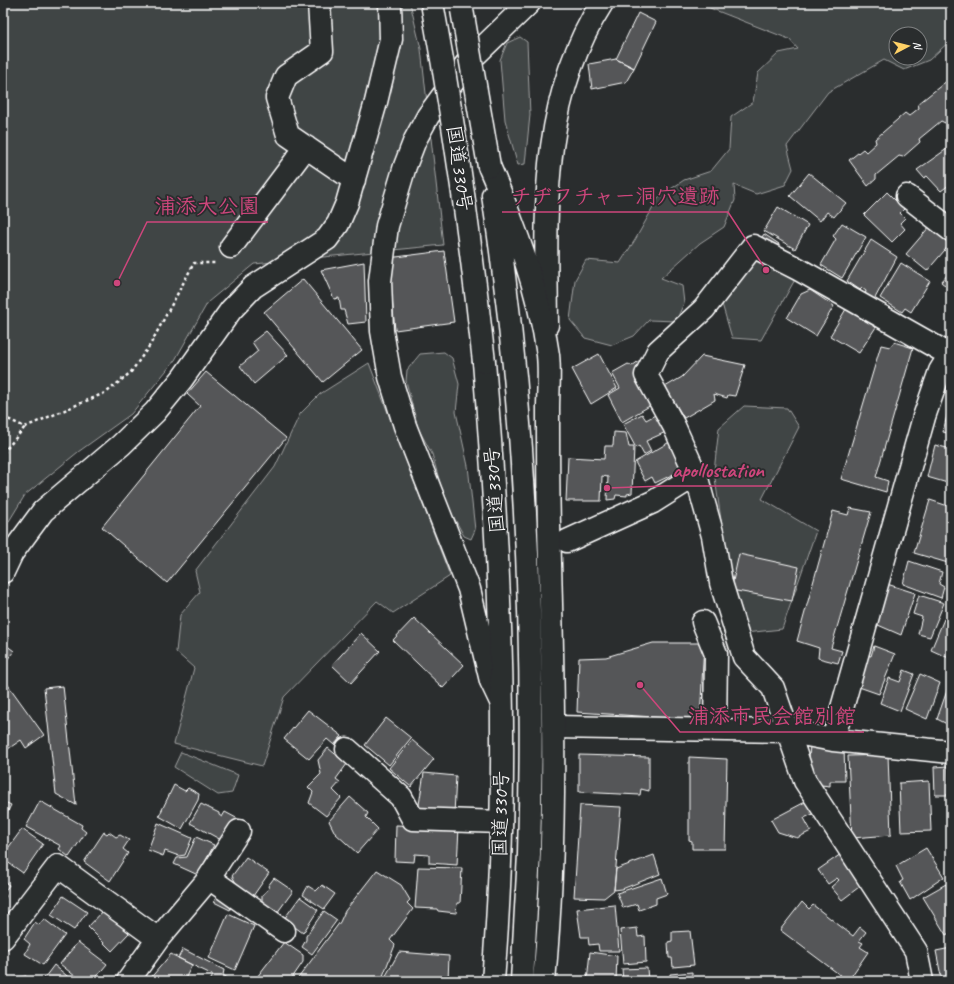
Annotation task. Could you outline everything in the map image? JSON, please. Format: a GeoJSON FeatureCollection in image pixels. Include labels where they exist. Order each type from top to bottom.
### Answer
{"type":"FeatureCollection","features":[{"type":"Feature","properties":{"kind":"main road"},"geometry":{"type":"LineString","coordinates":[[319,3],[322,51],[286,76],[277,98],[288,135],[354,180]]}},
{"type":"Feature","properties":{"kind":"main road"},"geometry":{"type":"LineString","coordinates":[[3,572],[12,553],[43,511],[121,445],[155,412],[182,379],[231,310],[253,286],[327,239],[338,224],[354,180],[376,102],[391,39],[390,3]]}},
{"type":"Feature","properties":{"kind":"main road","name":"国道330号"},"geometry":{"type":"LineString","coordinates":[[432,3],[450,100],[484,362],[498,568],[501,702],[501,822],[493,981]]}},
{"type":"Feature","properties":{"kind":"main road","name":"国道330号"},"geometry":{"type":"LineString","coordinates":[[461,3],[489,166],[500,242],[513,360],[521,468],[530,681],[528,855],[522,981]]}},
{"type":"Feature","properties":{"kind":"main road"},"geometry":{"type":"LineString","coordinates":[[544,981],[548,938],[554,727],[548,497],[546,243],[549,167],[558,107],[567,74],[580,42],[602,3]]}},
{"type":"Feature","properties":{"kind":"main road"},"geometry":{"type":"LineString","coordinates":[[501,702],[491,681],[469,589],[404,426],[390,377],[382,331],[380,281],[387,226],[405,166],[415,140],[428,116],[467,63],[521,10]]}},
{"type":"Feature","properties":{"kind":"main road"},"geometry":{"type":"LineString","coordinates":[[231,247],[306,147]]}},
{"type":"Feature","properties":{"kind":"main road"},"geometry":{"type":"LineString","coordinates":[[489,166],[516,229],[539,313],[548,357]]}},
{"type":"Feature","properties":{"kind":"main road"},"geometry":{"type":"LineString","coordinates":[[907,196],[951,230]]}},
{"type":"Feature","properties":{"kind":"main road"},"geometry":{"type":"LineString","coordinates":[[833,740],[924,417],[940,371],[951,354],[798,269],[753,246],[704,309],[658,352],[646,375],[674,426],[696,475],[713,536],[721,584],[744,657],[772,688],[805,781],[916,952],[922,981]]}},
{"type":"Feature","properties":{"kind":"main road"},"geometry":{"type":"LineString","coordinates":[[567,541],[653,502],[696,475]]}},
{"type":"Feature","properties":{"kind":"main road"},"geometry":{"type":"LineString","coordinates":[[703,622],[716,654],[714,730]]}},
{"type":"Feature","properties":{"kind":"main road"},"geometry":{"type":"LineString","coordinates":[[554,727],[786,731],[833,740],[951,752]]}},
{"type":"Feature","properties":{"kind":"main road"},"geometry":{"type":"LineString","coordinates":[[347,749],[401,796],[413,819],[501,822]]}},
{"type":"Feature","properties":{"kind":"main road"},"geometry":{"type":"LineString","coordinates":[[128,981],[158,939],[208,878],[239,831]]}},
{"type":"Feature","properties":{"kind":"main road"},"geometry":{"type":"LineString","coordinates":[[3,938],[58,866],[158,939]]}},
{"type":"Feature","properties":{"kind":"main road"},"geometry":{"type":"LineString","coordinates":[[208,878],[284,932]]}},
{"type":"Feature","properties":{"kind":"path"},"geometry":{"type":"LineString","coordinates":[[3,453],[25,427],[107,392],[131,372],[150,345],[194,263],[216,263],[231,247]]}},
{"type":"Feature","properties":{"kind":"path"},"geometry":{"type":"LineString","coordinates":[[3,416],[25,427]]}},
{"type":"Feature","properties":{"kind":"shaded area"},"geometry":{"type":"Polygon","coordinates":[[[3,3],[410,3],[421,49],[443,245],[254,264],[208,302],[175,360],[131,414],[78,452],[25,495],[3,531],[3,3]]]}},
{"type":"Feature","properties":{"kind":"shaded area"},"geometry":{"type":"Polygon","coordinates":[[[697,3],[951,3],[951,40],[928,60],[928,26],[888,26],[888,62],[884,60],[828,92],[787,146],[793,169],[785,185],[756,194],[734,185],[735,200],[724,227],[700,243],[661,278],[682,286],[684,303],[676,321],[649,320],[634,336],[612,345],[585,338],[570,320],[575,280],[586,260],[620,263],[635,240],[659,197],[684,180],[711,171],[729,149],[731,117],[753,102],[758,73],[779,53],[798,49],[789,39],[697,3]]]}},
{"type":"Feature","properties":{"kind":"shaded area"},"geometry":{"type":"Polygon","coordinates":[[[520,37],[527,42],[530,115],[525,164],[518,165],[505,120],[500,60],[507,43],[520,37]]]}},
{"type":"Feature","properties":{"kind":"shaded area"},"geometry":{"type":"Polygon","coordinates":[[[896,66],[914,66],[904,70],[896,66]]]}},
{"type":"Feature","properties":{"kind":"shaded area"},"geometry":{"type":"Polygon","coordinates":[[[755,254],[797,276],[761,340],[732,338],[720,297],[755,254]]]}},
{"type":"Feature","properties":{"kind":"shaded area"},"geometry":{"type":"Polygon","coordinates":[[[444,352],[452,358],[459,384],[456,412],[468,466],[475,530],[471,539],[464,536],[445,501],[432,454],[418,428],[406,381],[407,370],[420,354],[444,352]]]}},
{"type":"Feature","properties":{"kind":"shaded area"},"geometry":{"type":"Polygon","coordinates":[[[369,363],[450,576],[393,613],[377,601],[284,697],[262,766],[174,744],[194,668],[176,652],[180,615],[200,592],[195,571],[275,467],[300,414],[320,394],[369,363]]]}},
{"type":"Feature","properties":{"kind":"shaded area"},"geometry":{"type":"Polygon","coordinates":[[[744,406],[787,408],[799,427],[762,499],[816,531],[782,629],[745,633],[734,610],[714,471],[719,428],[744,406]]]}},
{"type":"Feature","properties":{"kind":"shaded area"},"geometry":{"type":"Polygon","coordinates":[[[181,752],[238,775],[232,793],[218,795],[174,767],[181,752]]]}},
{"type":"Feature","properties":{"kind":"building"},"geometry":{"type":"Polygon","coordinates":[[[638,13],[656,22],[634,68],[616,59],[638,13]]]}},
{"type":"Feature","properties":{"kind":"building"},"geometry":{"type":"Polygon","coordinates":[[[616,59],[634,68],[626,82],[592,89],[589,64],[616,59]]]}},
{"type":"Feature","properties":{"kind":"building"},"geometry":{"type":"Polygon","coordinates":[[[948,80],[951,83],[951,118],[945,123],[941,121],[919,139],[920,142],[903,157],[899,156],[876,175],[876,179],[868,186],[849,160],[863,149],[866,152],[876,143],[875,139],[905,113],[909,116],[919,108],[918,104],[948,80]]]}},
{"type":"Feature","properties":{"kind":"building"},"geometry":{"type":"Polygon","coordinates":[[[951,146],[951,188],[949,185],[941,191],[927,176],[924,178],[917,170],[951,146]]]}},
{"type":"Feature","properties":{"kind":"building"},"geometry":{"type":"Polygon","coordinates":[[[809,173],[846,203],[834,217],[827,212],[820,221],[790,196],[809,173]]]}},
{"type":"Feature","properties":{"kind":"building"},"geometry":{"type":"Polygon","coordinates":[[[887,192],[904,209],[900,213],[905,218],[900,223],[905,229],[892,242],[864,215],[887,192]]]}},
{"type":"Feature","properties":{"kind":"building"},"geometry":{"type":"Polygon","coordinates":[[[778,207],[808,225],[795,249],[764,231],[778,207]]]}},
{"type":"Feature","properties":{"kind":"building"},"geometry":{"type":"Polygon","coordinates":[[[842,223],[866,237],[842,278],[821,265],[836,239],[833,236],[842,223]]]}},
{"type":"Feature","properties":{"kind":"building"},"geometry":{"type":"Polygon","coordinates":[[[930,226],[950,244],[927,271],[906,254],[930,226]]]}},
{"type":"Feature","properties":{"kind":"building"},"geometry":{"type":"Polygon","coordinates":[[[764,234],[779,244],[773,253],[758,243],[764,234]]]}},
{"type":"Feature","properties":{"kind":"building"},"geometry":{"type":"Polygon","coordinates":[[[871,240],[897,257],[874,300],[865,295],[866,291],[862,288],[860,290],[847,281],[871,240]]]}},
{"type":"Feature","properties":{"kind":"building"},"geometry":{"type":"Polygon","coordinates":[[[444,251],[454,322],[395,330],[388,258],[444,251]]]}},
{"type":"Feature","properties":{"kind":"building"},"geometry":{"type":"Polygon","coordinates":[[[364,262],[366,322],[348,324],[344,310],[341,310],[339,298],[334,299],[321,270],[364,262]]]}},
{"type":"Feature","properties":{"kind":"building"},"geometry":{"type":"Polygon","coordinates":[[[901,263],[930,281],[911,312],[905,308],[902,312],[880,298],[901,263]]]}},
{"type":"Feature","properties":{"kind":"building"},"geometry":{"type":"Polygon","coordinates":[[[951,271],[951,290],[941,282],[951,271]]]}},
{"type":"Feature","properties":{"kind":"building"},"geometry":{"type":"Polygon","coordinates":[[[303,279],[362,350],[323,382],[264,312],[303,279]]]}},
{"type":"Feature","properties":{"kind":"building"},"geometry":{"type":"Polygon","coordinates":[[[810,290],[834,306],[816,336],[787,318],[801,294],[810,290]]]}},
{"type":"Feature","properties":{"kind":"building"},"geometry":{"type":"Polygon","coordinates":[[[846,309],[876,327],[859,353],[830,336],[846,309]]]}},
{"type":"Feature","properties":{"kind":"building"},"geometry":{"type":"Polygon","coordinates":[[[266,331],[288,355],[254,384],[240,366],[258,351],[252,342],[266,331]]]}},
{"type":"Feature","properties":{"kind":"building"},"geometry":{"type":"Polygon","coordinates":[[[894,342],[913,348],[876,477],[888,481],[886,492],[841,479],[881,345],[890,347],[894,342]]]}},
{"type":"Feature","properties":{"kind":"building"},"geometry":{"type":"Polygon","coordinates":[[[599,354],[617,388],[591,404],[572,369],[599,354]]]}},
{"type":"Feature","properties":{"kind":"building"},"geometry":{"type":"Polygon","coordinates":[[[702,356],[745,365],[735,396],[728,395],[727,398],[714,394],[715,400],[684,418],[665,387],[682,377],[702,356]]]}},
{"type":"Feature","properties":{"kind":"building"},"geometry":{"type":"Polygon","coordinates":[[[640,360],[646,365],[653,404],[622,422],[608,395],[620,388],[612,373],[628,364],[632,366],[640,360]]]}},
{"type":"Feature","properties":{"kind":"building"},"geometry":{"type":"Polygon","coordinates":[[[206,372],[286,438],[167,583],[102,527],[200,406],[187,394],[206,372]]]}},
{"type":"Feature","properties":{"kind":"building"},"geometry":{"type":"Polygon","coordinates":[[[949,407],[951,408],[951,434],[943,432],[949,407]]]}},
{"type":"Feature","properties":{"kind":"building"},"geometry":{"type":"Polygon","coordinates":[[[659,413],[668,431],[646,441],[651,451],[644,455],[639,446],[636,448],[623,424],[642,414],[646,420],[659,413]]]}},
{"type":"Feature","properties":{"kind":"building"},"geometry":{"type":"Polygon","coordinates":[[[614,432],[626,433],[629,447],[634,447],[632,493],[627,494],[627,496],[616,495],[615,499],[607,500],[608,477],[602,476],[601,501],[566,501],[568,457],[604,459],[605,446],[613,446],[614,432]]]}},
{"type":"Feature","properties":{"kind":"building"},"geometry":{"type":"Polygon","coordinates":[[[673,440],[683,460],[680,471],[655,483],[652,477],[645,481],[635,462],[673,440]]]}},
{"type":"Feature","properties":{"kind":"building"},"geometry":{"type":"Polygon","coordinates":[[[935,445],[951,449],[951,484],[927,477],[935,445]]]}},
{"type":"Feature","properties":{"kind":"building"},"geometry":{"type":"Polygon","coordinates":[[[930,500],[951,507],[951,561],[948,563],[914,553],[930,500]]]}},
{"type":"Feature","properties":{"kind":"building"},"geometry":{"type":"Polygon","coordinates":[[[850,508],[871,512],[831,648],[842,651],[838,663],[818,658],[819,648],[797,641],[833,511],[848,515],[850,508]]]}},
{"type":"Feature","properties":{"kind":"building"},"geometry":{"type":"Polygon","coordinates":[[[739,554],[799,567],[792,601],[731,590],[739,554]]]}},
{"type":"Feature","properties":{"kind":"building"},"geometry":{"type":"Polygon","coordinates":[[[909,561],[942,572],[939,584],[944,587],[941,598],[903,584],[909,561]]]}},
{"type":"Feature","properties":{"kind":"building"},"geometry":{"type":"Polygon","coordinates":[[[887,584],[915,593],[901,635],[878,625],[876,617],[887,584]]]}},
{"type":"Feature","properties":{"kind":"building"},"geometry":{"type":"Polygon","coordinates":[[[919,595],[944,603],[930,637],[918,634],[922,617],[913,614],[919,595]]]}},
{"type":"Feature","properties":{"kind":"building"},"geometry":{"type":"Polygon","coordinates":[[[414,618],[464,665],[443,688],[393,640],[414,618]]]}},
{"type":"Feature","properties":{"kind":"building"},"geometry":{"type":"Polygon","coordinates":[[[944,619],[951,622],[951,659],[931,650],[944,619]]]}},
{"type":"Feature","properties":{"kind":"building"},"geometry":{"type":"Polygon","coordinates":[[[361,633],[380,651],[351,683],[332,665],[361,633]]]}},
{"type":"Feature","properties":{"kind":"building"},"geometry":{"type":"Polygon","coordinates":[[[3,636],[9,638],[6,645],[14,651],[6,661],[3,660],[3,636]]]}},
{"type":"Feature","properties":{"kind":"building"},"geometry":{"type":"Polygon","coordinates":[[[653,643],[704,643],[700,720],[577,712],[579,658],[606,657],[653,643]]]}},
{"type":"Feature","properties":{"kind":"building"},"geometry":{"type":"Polygon","coordinates":[[[874,646],[895,654],[879,694],[856,686],[867,655],[871,656],[874,646]]]}},
{"type":"Feature","properties":{"kind":"building"},"geometry":{"type":"Polygon","coordinates":[[[904,670],[914,674],[900,711],[880,703],[889,678],[900,682],[904,670]]]}},
{"type":"Feature","properties":{"kind":"building"},"geometry":{"type":"Polygon","coordinates":[[[920,674],[940,683],[927,719],[905,709],[920,674]]]}},
{"type":"Feature","properties":{"kind":"building"},"geometry":{"type":"Polygon","coordinates":[[[3,678],[44,735],[26,748],[21,740],[5,751],[3,748],[3,678]]]}},
{"type":"Feature","properties":{"kind":"building"},"geometry":{"type":"Polygon","coordinates":[[[949,685],[951,685],[951,726],[937,719],[949,685]]]}},
{"type":"Feature","properties":{"kind":"building"},"geometry":{"type":"Polygon","coordinates":[[[63,686],[76,805],[56,794],[44,688],[63,686]]]}},
{"type":"Feature","properties":{"kind":"building"},"geometry":{"type":"Polygon","coordinates":[[[308,710],[342,736],[334,745],[327,739],[309,759],[284,739],[308,710]]]}},
{"type":"Feature","properties":{"kind":"building"},"geometry":{"type":"Polygon","coordinates":[[[386,718],[411,738],[389,765],[365,745],[386,718]]]}},
{"type":"Feature","properties":{"kind":"building"},"geometry":{"type":"Polygon","coordinates":[[[412,740],[434,759],[411,787],[389,768],[412,740]]]}},
{"type":"Feature","properties":{"kind":"building"},"geometry":{"type":"Polygon","coordinates":[[[810,745],[844,747],[845,781],[830,781],[830,786],[821,785],[808,769],[810,745]]]}},
{"type":"Feature","properties":{"kind":"building"},"geometry":{"type":"Polygon","coordinates":[[[328,748],[347,764],[336,779],[340,782],[333,790],[341,798],[326,816],[309,803],[313,792],[308,787],[321,774],[318,760],[328,748]]]}},
{"type":"Feature","properties":{"kind":"building"},"geometry":{"type":"Polygon","coordinates":[[[579,755],[649,757],[649,791],[641,789],[640,795],[579,792],[579,755]]]}},
{"type":"Feature","properties":{"kind":"building"},"geometry":{"type":"Polygon","coordinates":[[[888,755],[891,835],[852,838],[848,756],[888,755]]]}},
{"type":"Feature","properties":{"kind":"building"},"geometry":{"type":"Polygon","coordinates":[[[689,757],[727,759],[725,849],[692,849],[692,841],[689,840],[689,757]]]}},
{"type":"Feature","properties":{"kind":"building"},"geometry":{"type":"Polygon","coordinates":[[[948,766],[949,795],[935,795],[934,767],[948,766]]]}},
{"type":"Feature","properties":{"kind":"building"},"geometry":{"type":"Polygon","coordinates":[[[424,773],[456,776],[454,814],[418,811],[424,773]]]}},
{"type":"Feature","properties":{"kind":"building"},"geometry":{"type":"Polygon","coordinates":[[[929,781],[931,831],[901,832],[899,783],[929,781]]]}},
{"type":"Feature","properties":{"kind":"building"},"geometry":{"type":"Polygon","coordinates":[[[174,785],[185,791],[188,788],[199,794],[198,800],[182,829],[159,816],[174,785]]]}},
{"type":"Feature","properties":{"kind":"building"},"geometry":{"type":"Polygon","coordinates":[[[350,797],[368,813],[366,817],[378,829],[357,853],[335,833],[329,821],[350,797]]]}},
{"type":"Feature","properties":{"kind":"building"},"geometry":{"type":"Polygon","coordinates":[[[3,801],[11,805],[3,821],[3,801]]]}},
{"type":"Feature","properties":{"kind":"building"},"geometry":{"type":"Polygon","coordinates":[[[40,801],[82,825],[81,828],[86,832],[69,857],[59,849],[61,846],[26,827],[40,801]]]}},
{"type":"Feature","properties":{"kind":"building"},"geometry":{"type":"Polygon","coordinates":[[[807,801],[815,813],[804,818],[811,831],[797,838],[778,832],[771,820],[807,801]]]}},
{"type":"Feature","properties":{"kind":"building"},"geometry":{"type":"Polygon","coordinates":[[[201,804],[219,813],[222,817],[225,812],[240,820],[223,841],[190,823],[201,804]]]}},
{"type":"Feature","properties":{"kind":"building"},"geometry":{"type":"Polygon","coordinates":[[[580,805],[621,807],[614,890],[604,898],[574,897],[580,805]]]}},
{"type":"Feature","properties":{"kind":"building"},"geometry":{"type":"Polygon","coordinates":[[[158,823],[192,838],[185,855],[179,856],[165,851],[163,856],[148,850],[158,823]]]}},
{"type":"Feature","properties":{"kind":"building"},"geometry":{"type":"Polygon","coordinates":[[[396,825],[459,828],[457,865],[429,863],[429,855],[415,854],[414,862],[395,861],[396,825]]]}},
{"type":"Feature","properties":{"kind":"building"},"geometry":{"type":"Polygon","coordinates":[[[22,829],[43,844],[23,873],[3,859],[3,855],[22,829]]]}},
{"type":"Feature","properties":{"kind":"building"},"geometry":{"type":"Polygon","coordinates":[[[104,832],[107,834],[109,832],[116,837],[120,835],[129,840],[123,849],[128,853],[110,881],[84,862],[104,832]]]}},
{"type":"Feature","properties":{"kind":"building"},"geometry":{"type":"Polygon","coordinates":[[[196,837],[214,845],[198,875],[174,864],[177,858],[187,857],[196,837]]]}},
{"type":"Feature","properties":{"kind":"building"},"geometry":{"type":"Polygon","coordinates":[[[926,848],[944,877],[910,900],[900,882],[903,880],[896,866],[926,848]]]}},
{"type":"Feature","properties":{"kind":"building"},"geometry":{"type":"Polygon","coordinates":[[[841,854],[863,884],[842,900],[831,887],[839,880],[837,878],[828,884],[818,870],[841,854]]]}},
{"type":"Feature","properties":{"kind":"building"},"geometry":{"type":"Polygon","coordinates":[[[654,855],[660,874],[622,889],[614,890],[616,869],[654,855]]]}},
{"type":"Feature","properties":{"kind":"building"},"geometry":{"type":"Polygon","coordinates":[[[246,857],[269,873],[253,896],[236,883],[232,876],[246,857]]]}},
{"type":"Feature","properties":{"kind":"building"},"geometry":{"type":"Polygon","coordinates":[[[418,867],[462,868],[460,903],[457,903],[456,913],[438,911],[437,909],[415,908],[418,867]]]}},
{"type":"Feature","properties":{"kind":"building"},"geometry":{"type":"Polygon","coordinates":[[[377,870],[401,885],[410,900],[407,903],[413,909],[390,940],[395,945],[381,981],[296,981],[340,922],[345,911],[377,870]]]}},
{"type":"Feature","properties":{"kind":"building"},"geometry":{"type":"Polygon","coordinates":[[[274,878],[293,891],[277,913],[262,902],[262,896],[269,888],[268,886],[274,878]]]}},
{"type":"Feature","properties":{"kind":"building"},"geometry":{"type":"Polygon","coordinates":[[[662,878],[667,894],[656,898],[656,904],[639,910],[637,904],[623,908],[617,893],[662,878]]]}},
{"type":"Feature","properties":{"kind":"building"},"geometry":{"type":"Polygon","coordinates":[[[3,881],[9,885],[4,893],[6,896],[3,902],[3,881]]]}},
{"type":"Feature","properties":{"kind":"building"},"geometry":{"type":"Polygon","coordinates":[[[946,884],[951,892],[951,932],[946,935],[923,897],[946,884]]]}},
{"type":"Feature","properties":{"kind":"building"},"geometry":{"type":"Polygon","coordinates":[[[322,885],[335,894],[324,909],[303,895],[308,886],[316,891],[322,885]]]}},
{"type":"Feature","properties":{"kind":"building"},"geometry":{"type":"Polygon","coordinates":[[[217,895],[233,904],[230,910],[214,902],[217,895]]]}},
{"type":"Feature","properties":{"kind":"building"},"geometry":{"type":"Polygon","coordinates":[[[63,896],[87,912],[74,930],[51,915],[63,896]]]}},
{"type":"Feature","properties":{"kind":"building"},"geometry":{"type":"Polygon","coordinates":[[[300,897],[318,910],[303,933],[284,919],[300,897]]]}},
{"type":"Feature","properties":{"kind":"building"},"geometry":{"type":"Polygon","coordinates":[[[802,902],[809,909],[813,905],[853,936],[860,927],[866,932],[859,941],[863,943],[860,947],[868,952],[848,981],[780,930],[802,902]]]}},
{"type":"Feature","properties":{"kind":"building"},"geometry":{"type":"Polygon","coordinates":[[[615,905],[619,951],[599,951],[598,944],[589,945],[588,937],[581,937],[577,909],[615,905]]]}},
{"type":"Feature","properties":{"kind":"building"},"geometry":{"type":"Polygon","coordinates":[[[105,909],[129,933],[112,951],[88,927],[105,909]]]}},
{"type":"Feature","properties":{"kind":"building"},"geometry":{"type":"Polygon","coordinates":[[[324,911],[337,920],[312,954],[302,947],[306,940],[306,936],[324,911]]]}},
{"type":"Feature","properties":{"kind":"building"},"geometry":{"type":"Polygon","coordinates":[[[228,914],[254,926],[235,970],[209,958],[228,914]]]}},
{"type":"Feature","properties":{"kind":"building"},"geometry":{"type":"Polygon","coordinates":[[[44,919],[65,935],[43,965],[25,954],[30,944],[24,939],[35,922],[39,925],[44,919]]]}},
{"type":"Feature","properties":{"kind":"building"},"geometry":{"type":"Polygon","coordinates":[[[637,928],[638,937],[645,936],[646,962],[623,964],[620,930],[637,928]]]}},
{"type":"Feature","properties":{"kind":"building"},"geometry":{"type":"Polygon","coordinates":[[[690,931],[694,965],[673,967],[672,958],[669,958],[668,942],[672,941],[672,932],[690,931]]]}},
{"type":"Feature","properties":{"kind":"building"},"geometry":{"type":"Polygon","coordinates":[[[78,942],[107,964],[93,981],[81,981],[60,964],[78,942]]]}},
{"type":"Feature","properties":{"kind":"building"},"geometry":{"type":"Polygon","coordinates":[[[284,942],[303,955],[303,962],[290,981],[263,981],[257,977],[284,942]]]}},
{"type":"Feature","properties":{"kind":"building"},"geometry":{"type":"Polygon","coordinates":[[[951,948],[951,981],[942,981],[936,951],[951,948]]]}},
{"type":"Feature","properties":{"kind":"building"},"geometry":{"type":"Polygon","coordinates":[[[183,949],[224,970],[223,975],[229,979],[228,981],[210,981],[213,975],[178,958],[183,949]]]}},
{"type":"Feature","properties":{"kind":"building"},"geometry":{"type":"Polygon","coordinates":[[[399,952],[449,956],[448,981],[383,981],[399,952]]]}},
{"type":"Feature","properties":{"kind":"building"},"geometry":{"type":"Polygon","coordinates":[[[590,952],[617,956],[616,981],[587,981],[590,952]]]}},
{"type":"Feature","properties":{"kind":"building"},"geometry":{"type":"Polygon","coordinates":[[[171,954],[192,965],[184,981],[148,981],[171,954]]]}},
{"type":"Feature","properties":{"kind":"building"},"geometry":{"type":"Polygon","coordinates":[[[54,965],[73,981],[42,981],[54,965]]]}},
{"type":"Feature","properties":{"kind":"building"},"geometry":{"type":"Polygon","coordinates":[[[647,968],[648,981],[623,981],[622,969],[647,968]]]}},
{"type":"Feature","properties":{"kind":"building"},"geometry":{"type":"Polygon","coordinates":[[[692,972],[692,981],[670,981],[670,974],[692,972]]]}},
{"type":"Feature","properties":{"kind":"building"},"geometry":{"type":"Polygon","coordinates":[[[26,976],[28,981],[3,981],[3,980],[26,976]]]}},
{"type":"Feature","properties":{"kind":"place","name":"チヂフチャー洞穴遺跡"},"geometry":{"type":"Point","coordinates":[766,270]}},
{"type":"Feature","properties":{"kind":"place","name":"浦添大公園"},"geometry":{"type":"Point","coordinates":[117,283]}},
{"type":"Feature","properties":{"kind":"place","name":"apollostation"},"geometry":{"type":"Point","coordinates":[607,488]}},
{"type":"Feature","properties":{"kind":"place","name":"浦添市民会館別館"},"geometry":{"type":"Point","coordinates":[640,685]}}]}
